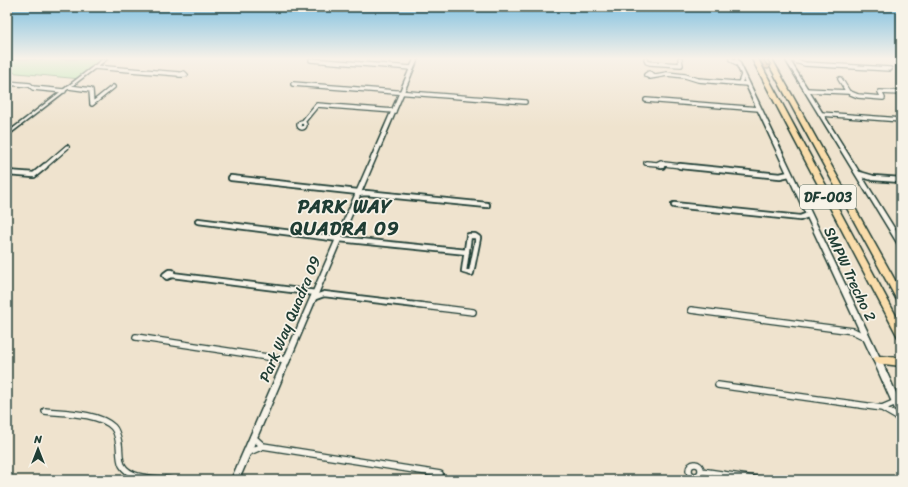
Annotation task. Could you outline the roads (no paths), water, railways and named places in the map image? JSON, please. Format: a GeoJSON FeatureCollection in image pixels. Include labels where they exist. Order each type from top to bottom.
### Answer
{"type":"FeatureCollection","features":[{"type":"Feature","properties":{"kind":"highway","name":"DF-003"},"geometry":{"type":"LineString","coordinates":[[766,82],[901,334]]}},
{"type":"Feature","properties":{"kind":"highway","name":"DF-003"},"geometry":{"type":"LineString","coordinates":[[781,82],[901,299]]}},
{"type":"Feature","properties":{"kind":"highway"},"geometry":{"type":"LineString","coordinates":[[878,362],[901,362]]}},
{"type":"Feature","properties":{"kind":"highway"},"geometry":{"type":"LineString","coordinates":[[878,362],[901,366]]}},
{"type":"Feature","properties":{"kind":"street"},"geometry":{"type":"LineString","coordinates":[[7,135],[76,82]]}},
{"type":"Feature","properties":{"kind":"street","name":"Park Way Quadra 09"},"geometry":{"type":"LineString","coordinates":[[235,480],[407,82]]}},
{"type":"Feature","properties":{"kind":"street"},"geometry":{"type":"LineString","coordinates":[[722,82],[747,84]]}},
{"type":"Feature","properties":{"kind":"street"},"geometry":{"type":"LineString","coordinates":[[801,82],[901,244]]}},
{"type":"Feature","properties":{"kind":"street"},"geometry":{"type":"LineString","coordinates":[[842,82],[848,92]]}},
{"type":"Feature","properties":{"kind":"street"},"geometry":{"type":"LineString","coordinates":[[7,84],[30,85],[33,88],[64,91]]}},
{"type":"Feature","properties":{"kind":"street"},"geometry":{"type":"LineString","coordinates":[[293,84],[525,102]]}},
{"type":"Feature","properties":{"kind":"street","name":"SMPW Trecho 2"},"geometry":{"type":"LineString","coordinates":[[747,84],[901,413]]}},
{"type":"Feature","properties":{"kind":"street"},"geometry":{"type":"LineString","coordinates":[[69,87],[91,90],[92,104],[113,87]]}},
{"type":"Feature","properties":{"kind":"street"},"geometry":{"type":"LineString","coordinates":[[806,90],[848,92],[858,96],[883,98],[880,92],[901,93]]}},
{"type":"Feature","properties":{"kind":"street"},"geometry":{"type":"LineString","coordinates":[[646,100],[759,109]]}},
{"type":"Feature","properties":{"kind":"street"},"geometry":{"type":"LineString","coordinates":[[303,122],[316,105],[394,111]]}},
{"type":"Feature","properties":{"kind":"street"},"geometry":{"type":"LineString","coordinates":[[821,114],[901,120]]}},
{"type":"Feature","properties":{"kind":"street"},"geometry":{"type":"LineString","coordinates":[[7,173],[34,175],[67,147]]}},
{"type":"Feature","properties":{"kind":"street"},"geometry":{"type":"LineString","coordinates":[[646,163],[657,164],[659,162],[664,164],[790,176]]}},
{"type":"Feature","properties":{"kind":"street"},"geometry":{"type":"LineString","coordinates":[[859,174],[873,178],[901,180]]}},
{"type":"Feature","properties":{"kind":"street"},"geometry":{"type":"LineString","coordinates":[[231,178],[487,205]]}},
{"type":"Feature","properties":{"kind":"street"},"geometry":{"type":"LineString","coordinates":[[862,180],[873,178]]}},
{"type":"Feature","properties":{"kind":"street"},"geometry":{"type":"LineString","coordinates":[[674,205],[800,218],[812,223]]}},
{"type":"Feature","properties":{"kind":"street"},"geometry":{"type":"LineString","coordinates":[[800,218],[808,215]]}},
{"type":"Feature","properties":{"kind":"street"},"geometry":{"type":"LineString","coordinates":[[198,221],[338,239],[467,252]]}},
{"type":"Feature","properties":{"kind":"street"},"geometry":{"type":"LineString","coordinates":[[469,236],[477,237],[471,272],[464,270],[467,252],[469,236]]}},
{"type":"Feature","properties":{"kind":"street"},"geometry":{"type":"LineString","coordinates":[[172,275],[315,294],[473,312]]}},
{"type":"Feature","properties":{"kind":"street"},"geometry":{"type":"LineString","coordinates":[[315,294],[324,294]]}},
{"type":"Feature","properties":{"kind":"street"},"geometry":{"type":"LineString","coordinates":[[691,310],[853,331],[867,338]]}},
{"type":"Feature","properties":{"kind":"street"},"geometry":{"type":"LineString","coordinates":[[853,331],[861,328]]}},
{"type":"Feature","properties":{"kind":"street"},"geometry":{"type":"LineString","coordinates":[[136,336],[287,360]]}},
{"type":"Feature","properties":{"kind":"street"},"geometry":{"type":"LineString","coordinates":[[718,385],[882,408],[901,419]]}},
{"type":"Feature","properties":{"kind":"street"},"geometry":{"type":"LineString","coordinates":[[882,408],[896,402]]}},
{"type":"Feature","properties":{"kind":"street"},"geometry":{"type":"LineString","coordinates":[[45,411],[95,419],[110,424],[117,434],[121,463],[125,470],[133,474],[170,480]]}},
{"type":"Feature","properties":{"kind":"street"},"geometry":{"type":"LineString","coordinates":[[253,437],[263,446]]}},
{"type":"Feature","properties":{"kind":"street"},"geometry":{"type":"LineString","coordinates":[[246,453],[263,446],[440,474]]}},
{"type":"Feature","properties":{"kind":"street"},"geometry":{"type":"LineString","coordinates":[[701,470],[762,480]]}},
{"type":"Feature","properties":{"kind":"district","name":"PARK WAY QUADRA 09"},"geometry":{"type":"Point","coordinates":[345,217]}}]}
